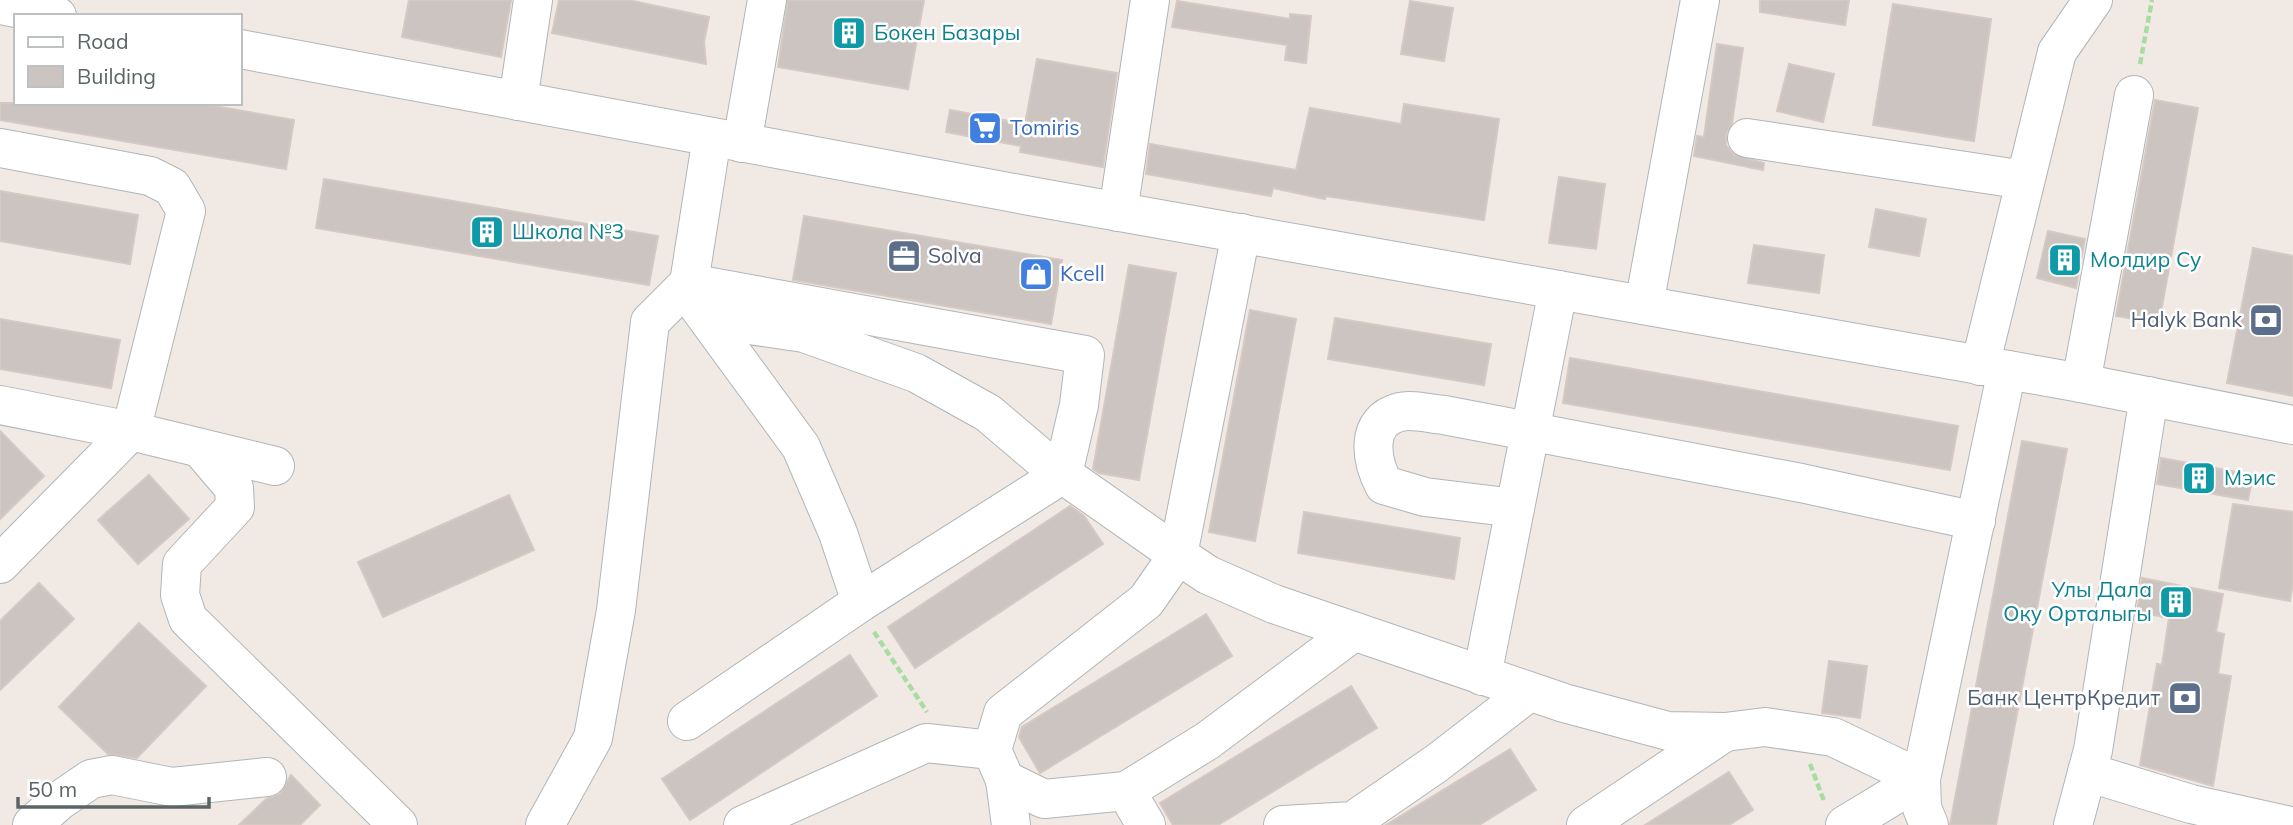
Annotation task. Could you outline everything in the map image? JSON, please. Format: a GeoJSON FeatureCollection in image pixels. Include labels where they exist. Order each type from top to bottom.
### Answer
{"type":"FeatureCollection","features":[{"type":"Feature","properties":{"kind":"street"},"geometry":{"type":"LineString","coordinates":[[518,101],[533,0]]}},
{"type":"Feature","properties":{"kind":"street"},"geometry":{"type":"LineString","coordinates":[[545,825],[593,738],[616,610],[650,322],[689,283],[768,0]]}},
{"type":"Feature","properties":{"kind":"street"},"geometry":{"type":"LineString","coordinates":[[1118,212],[1150,0]]}},
{"type":"Feature","properties":{"kind":"street"},"geometry":{"type":"LineString","coordinates":[[1644,306],[1700,0]]}},
{"type":"Feature","properties":{"kind":"street"},"geometry":{"type":"LineString","coordinates":[[1929,825],[1922,808],[1921,779],[1976,521],[1994,368],[2025,180],[2057,52],[2093,0]]}},
{"type":"Feature","properties":{"kind":"street"},"geometry":{"type":"LineString","coordinates":[[0,5],[47,14]]}},
{"type":"Feature","properties":{"kind":"street"},"geometry":{"type":"LineString","coordinates":[[242,49],[1118,212],[2081,383],[2293,425]]}},
{"type":"Feature","properties":{"kind":"street"},"geometry":{"type":"LineString","coordinates":[[2081,383],[2134,95]]}},
{"type":"Feature","properties":{"kind":"street"},"geometry":{"type":"LineString","coordinates":[[1747,138],[2025,180]]}},
{"type":"Feature","properties":{"kind":"street"},"geometry":{"type":"LineString","coordinates":[[0,148],[150,176],[172,187],[186,211],[131,431],[0,564]]}},
{"type":"Feature","properties":{"kind":"street"},"geometry":{"type":"LineString","coordinates":[[1011,825],[999,765],[1003,713],[1146,601],[1178,555],[1241,233]]}},
{"type":"Feature","properties":{"kind":"street"},"geometry":{"type":"LineString","coordinates":[[689,283],[695,302],[800,447],[838,533],[860,602]]}},
{"type":"Feature","properties":{"kind":"street"},"geometry":{"type":"LineString","coordinates":[[687,721],[860,602],[1063,474],[1079,405],[1086,355],[689,283]]}},
{"type":"Feature","properties":{"kind":"street"},"geometry":{"type":"LineString","coordinates":[[1482,676],[1558,290]]}},
{"type":"Feature","properties":{"kind":"street"},"geometry":{"type":"LineString","coordinates":[[708,319],[804,333],[916,373],[988,413],[1063,474],[1208,575],[1352,633],[1529,692],[1668,731],[1725,732],[1765,727],[1796,729],[1833,737],[1921,779]]}},
{"type":"Feature","properties":{"kind":"street"},"geometry":{"type":"LineString","coordinates":[[2073,825],[2087,772],[2149,396]]}},
{"type":"Feature","properties":{"kind":"street"},"geometry":{"type":"LineString","coordinates":[[0,405],[131,431],[275,466]]}},
{"type":"Feature","properties":{"kind":"street"},"geometry":{"type":"LineString","coordinates":[[1515,508],[1424,497],[1384,485],[1375,467],[1373,437],[1384,418],[1402,411],[1444,415],[1976,521]]}},
{"type":"Feature","properties":{"kind":"street"},"geometry":{"type":"LineString","coordinates":[[200,448],[234,488],[235,507],[182,564],[180,594],[188,619],[398,825]]}},
{"type":"Feature","properties":{"kind":"street"},"geometry":{"type":"LineString","coordinates":[[743,825],[926,743],[999,765],[1044,799],[1126,791],[1207,741],[1352,633]]}},
{"type":"Feature","properties":{"kind":"street"},"geometry":{"type":"LineString","coordinates":[[1283,825],[1353,821],[1437,763],[1529,692]]}},
{"type":"Feature","properties":{"kind":"street"},"geometry":{"type":"LineString","coordinates":[[1586,825],[1725,732]]}},
{"type":"Feature","properties":{"kind":"street"},"geometry":{"type":"LineString","coordinates":[[2087,772],[2190,815],[2286,825]]}},
{"type":"Feature","properties":{"kind":"street"},"geometry":{"type":"LineString","coordinates":[[32,825],[59,801],[92,779],[112,775],[172,787],[267,777]]}},
{"type":"Feature","properties":{"kind":"street"},"geometry":{"type":"LineString","coordinates":[[1837,819],[1921,779]]}},
{"type":"Feature","properties":{"kind":"street"},"geometry":{"type":"LineString","coordinates":[[1126,791],[1146,825]]}},
{"type":"Feature","properties":{"kind":"path"},"geometry":{"type":"LineString","coordinates":[[2134,95],[2152,0]]}},
{"type":"Feature","properties":{"kind":"path"},"geometry":{"type":"LineString","coordinates":[[1796,729],[1837,819]]}},
{"type":"Feature","properties":{"kind":"building"},"geometry":{"type":"Polygon","coordinates":[[[409,0],[511,0],[501,57],[402,37],[409,0]]]}},
{"type":"Feature","properties":{"kind":"building"},"geometry":{"type":"Polygon","coordinates":[[[559,0],[628,0],[709,17],[704,42],[706,64],[552,33],[559,0]]]}},
{"type":"Feature","properties":{"kind":"building","name":"Бокен Базары"},"geometry":{"type":"Polygon","coordinates":[[[788,0],[924,0],[908,89],[778,67],[788,0]]]}},
{"type":"Feature","properties":{"kind":"building"},"geometry":{"type":"Polygon","coordinates":[[[1760,0],[1849,0],[1845,25],[1760,12],[1760,0]]]}},
{"type":"Feature","properties":{"kind":"building"},"geometry":{"type":"Polygon","coordinates":[[[1177,1],[1290,19],[1290,14],[1311,16],[1306,63],[1285,60],[1287,45],[1172,27],[1177,1]]]}},
{"type":"Feature","properties":{"kind":"building"},"geometry":{"type":"Polygon","coordinates":[[[1410,1],[1453,8],[1444,61],[1401,54],[1410,1]]]}},
{"type":"Feature","properties":{"kind":"building"},"geometry":{"type":"Polygon","coordinates":[[[1893,4],[1991,19],[1974,141],[1873,125],[1893,4]]]}},
{"type":"Feature","properties":{"kind":"building"},"geometry":{"type":"Polygon","coordinates":[[[1717,44],[1743,48],[1732,123],[1726,134],[1726,145],[1734,155],[1764,163],[1763,170],[1694,156],[1697,136],[1704,137],[1717,44]]]}},
{"type":"Feature","properties":{"kind":"building"},"geometry":{"type":"Polygon","coordinates":[[[1037,59],[1117,73],[1103,167],[1020,152],[1021,146],[946,132],[950,110],[1025,124],[1037,59]]]}},
{"type":"Feature","properties":{"kind":"building"},"geometry":{"type":"Polygon","coordinates":[[[1789,64],[1834,74],[1823,122],[1777,111],[1789,64]]]}},
{"type":"Feature","properties":{"kind":"building"},"geometry":{"type":"Polygon","coordinates":[[[2155,100],[2198,108],[2159,323],[2116,316],[2155,100]]]}},
{"type":"Feature","properties":{"kind":"building"},"geometry":{"type":"Polygon","coordinates":[[[0,103],[14,103],[208,105],[294,120],[286,169],[0,120],[0,103]]]}},
{"type":"Feature","properties":{"kind":"building"},"geometry":{"type":"Polygon","coordinates":[[[1404,104],[1499,119],[1484,220],[1326,196],[1325,199],[1273,188],[1271,196],[1146,174],[1150,144],[1296,170],[1310,108],[1401,124],[1404,104]]]}},
{"type":"Feature","properties":{"kind":"building"},"geometry":{"type":"Polygon","coordinates":[[[1559,177],[1605,184],[1596,249],[1549,243],[1559,177]]]}},
{"type":"Feature","properties":{"kind":"building","name":"Школа №3"},"geometry":{"type":"Polygon","coordinates":[[[324,179],[658,236],[649,285],[316,228],[324,179]]]}},
{"type":"Feature","properties":{"kind":"building"},"geometry":{"type":"Polygon","coordinates":[[[0,191],[138,215],[130,264],[0,241],[0,191]]]}},
{"type":"Feature","properties":{"kind":"building"},"geometry":{"type":"Polygon","coordinates":[[[1876,209],[1926,219],[1919,256],[1869,247],[1876,209]]]}},
{"type":"Feature","properties":{"kind":"building"},"geometry":{"type":"Polygon","coordinates":[[[804,216],[1062,260],[1051,324],[793,280],[804,216]]]}},
{"type":"Feature","properties":{"kind":"building","name":"Молдир Су"},"geometry":{"type":"Polygon","coordinates":[[[2048,231],[2085,239],[2076,288],[2037,278],[2048,231]]]}},
{"type":"Feature","properties":{"kind":"building"},"geometry":{"type":"Polygon","coordinates":[[[1754,245],[1824,255],[1819,293],[1748,283],[1754,245]]]}},
{"type":"Feature","properties":{"kind":"building","name":"Halyk Bank"},"geometry":{"type":"Polygon","coordinates":[[[2253,248],[2293,256],[2293,396],[2227,383],[2253,248]]]}},
{"type":"Feature","properties":{"kind":"building"},"geometry":{"type":"Polygon","coordinates":[[[1129,265],[1176,273],[1139,480],[1099,473],[1093,469],[1129,265]]]}},
{"type":"Feature","properties":{"kind":"building"},"geometry":{"type":"Polygon","coordinates":[[[1250,310],[1296,319],[1255,541],[1209,532],[1250,310]]]}},
{"type":"Feature","properties":{"kind":"building"},"geometry":{"type":"Polygon","coordinates":[[[1335,318],[1491,344],[1484,385],[1328,359],[1335,318]]]}},
{"type":"Feature","properties":{"kind":"building"},"geometry":{"type":"Polygon","coordinates":[[[0,319],[120,340],[111,388],[0,369],[0,319]]]}},
{"type":"Feature","properties":{"kind":"building"},"geometry":{"type":"Polygon","coordinates":[[[1570,358],[1958,426],[1950,470],[1563,403],[1570,358]]]}},
{"type":"Feature","properties":{"kind":"building"},"geometry":{"type":"Polygon","coordinates":[[[0,431],[44,476],[0,519],[0,431]]]}},
{"type":"Feature","properties":{"kind":"building"},"geometry":{"type":"Polygon","coordinates":[[[2022,441],[2067,449],[1996,825],[1950,825],[2022,441]]]}},
{"type":"Feature","properties":{"kind":"building","name":"Мэис"},"geometry":{"type":"Polygon","coordinates":[[[2161,458],[2253,475],[2248,500],[2157,484],[2161,458]]]}},
{"type":"Feature","properties":{"kind":"building"},"geometry":{"type":"Polygon","coordinates":[[[149,475],[189,519],[138,564],[98,520],[149,475]]]}},
{"type":"Feature","properties":{"kind":"building"},"geometry":{"type":"Polygon","coordinates":[[[509,495],[534,550],[383,617],[358,562],[509,495]]]}},
{"type":"Feature","properties":{"kind":"building"},"geometry":{"type":"Polygon","coordinates":[[[2233,504],[2293,512],[2293,582],[2290,601],[2219,588],[2233,504]]]}},
{"type":"Feature","properties":{"kind":"building"},"geometry":{"type":"Polygon","coordinates":[[[1070,506],[1084,516],[1103,544],[915,668],[888,627],[1070,506]]]}},
{"type":"Feature","properties":{"kind":"building"},"geometry":{"type":"Polygon","coordinates":[[[1304,512],[1460,538],[1454,579],[1298,553],[1304,512]]]}},
{"type":"Feature","properties":{"kind":"building"},"geometry":{"type":"Polygon","coordinates":[[[2142,578],[2223,594],[2216,632],[2224,634],[2218,674],[2231,676],[2213,786],[2140,765],[2157,664],[2162,665],[2169,618],[2137,612],[2142,578]]]}},
{"type":"Feature","properties":{"kind":"building"},"geometry":{"type":"Polygon","coordinates":[[[39,583],[74,619],[0,690],[0,621],[39,583]]]}},
{"type":"Feature","properties":{"kind":"building"},"geometry":{"type":"Polygon","coordinates":[[[1206,614],[1232,656],[1040,773],[1019,737],[1022,727],[1206,614]]]}},
{"type":"Feature","properties":{"kind":"building"},"geometry":{"type":"Polygon","coordinates":[[[139,623],[206,686],[137,758],[108,754],[59,707],[139,623]]]}},
{"type":"Feature","properties":{"kind":"building"},"geometry":{"type":"Polygon","coordinates":[[[850,655],[877,696],[690,820],[662,779],[850,655]]]}},
{"type":"Feature","properties":{"kind":"building"},"geometry":{"type":"Polygon","coordinates":[[[1829,661],[1867,666],[1860,718],[1822,713],[1829,661]]]}},
{"type":"Feature","properties":{"kind":"building"},"geometry":{"type":"Polygon","coordinates":[[[1351,686],[1377,728],[1218,825],[1173,825],[1160,803],[1351,686]]]}},
{"type":"Feature","properties":{"kind":"building"},"geometry":{"type":"Polygon","coordinates":[[[1510,749],[1536,790],[1479,825],[1386,825],[1510,749]]]}},
{"type":"Feature","properties":{"kind":"building"},"geometry":{"type":"Polygon","coordinates":[[[1729,772],[1753,810],[1729,825],[1645,825],[1729,772]]]}},
{"type":"Feature","properties":{"kind":"building"},"geometry":{"type":"Polygon","coordinates":[[[291,775],[320,805],[300,825],[239,825],[266,799],[280,794],[291,775]]]}},
{"type":"Feature","properties":{"kind":"place","name":"Бокен Базары"},"geometry":{"type":"Point","coordinates":[849,33]}},
{"type":"Feature","properties":{"kind":"place","name":"Tomiris"},"geometry":{"type":"Point","coordinates":[985,128]}},
{"type":"Feature","properties":{"kind":"place","name":"Школа №3"},"geometry":{"type":"Point","coordinates":[487,232]}},
{"type":"Feature","properties":{"kind":"place","name":"Solva"},"geometry":{"type":"Point","coordinates":[904,256]}},
{"type":"Feature","properties":{"kind":"place","name":"Молдир Су"},"geometry":{"type":"Point","coordinates":[2065,260]}},
{"type":"Feature","properties":{"kind":"place","name":"Kcell"},"geometry":{"type":"Point","coordinates":[1036,274]}},
{"type":"Feature","properties":{"kind":"place","name":"Halyk Bank"},"geometry":{"type":"Point","coordinates":[2266,320]}},
{"type":"Feature","properties":{"kind":"place","name":"Мэис"},"geometry":{"type":"Point","coordinates":[2199,478]}},
{"type":"Feature","properties":{"kind":"place","name":"Улы Дала Оку Орталыгы"},"geometry":{"type":"Point","coordinates":[2176,602]}},
{"type":"Feature","properties":{"kind":"place","name":"Банк ЦентрКредит"},"geometry":{"type":"Point","coordinates":[2185,698]}}]}
